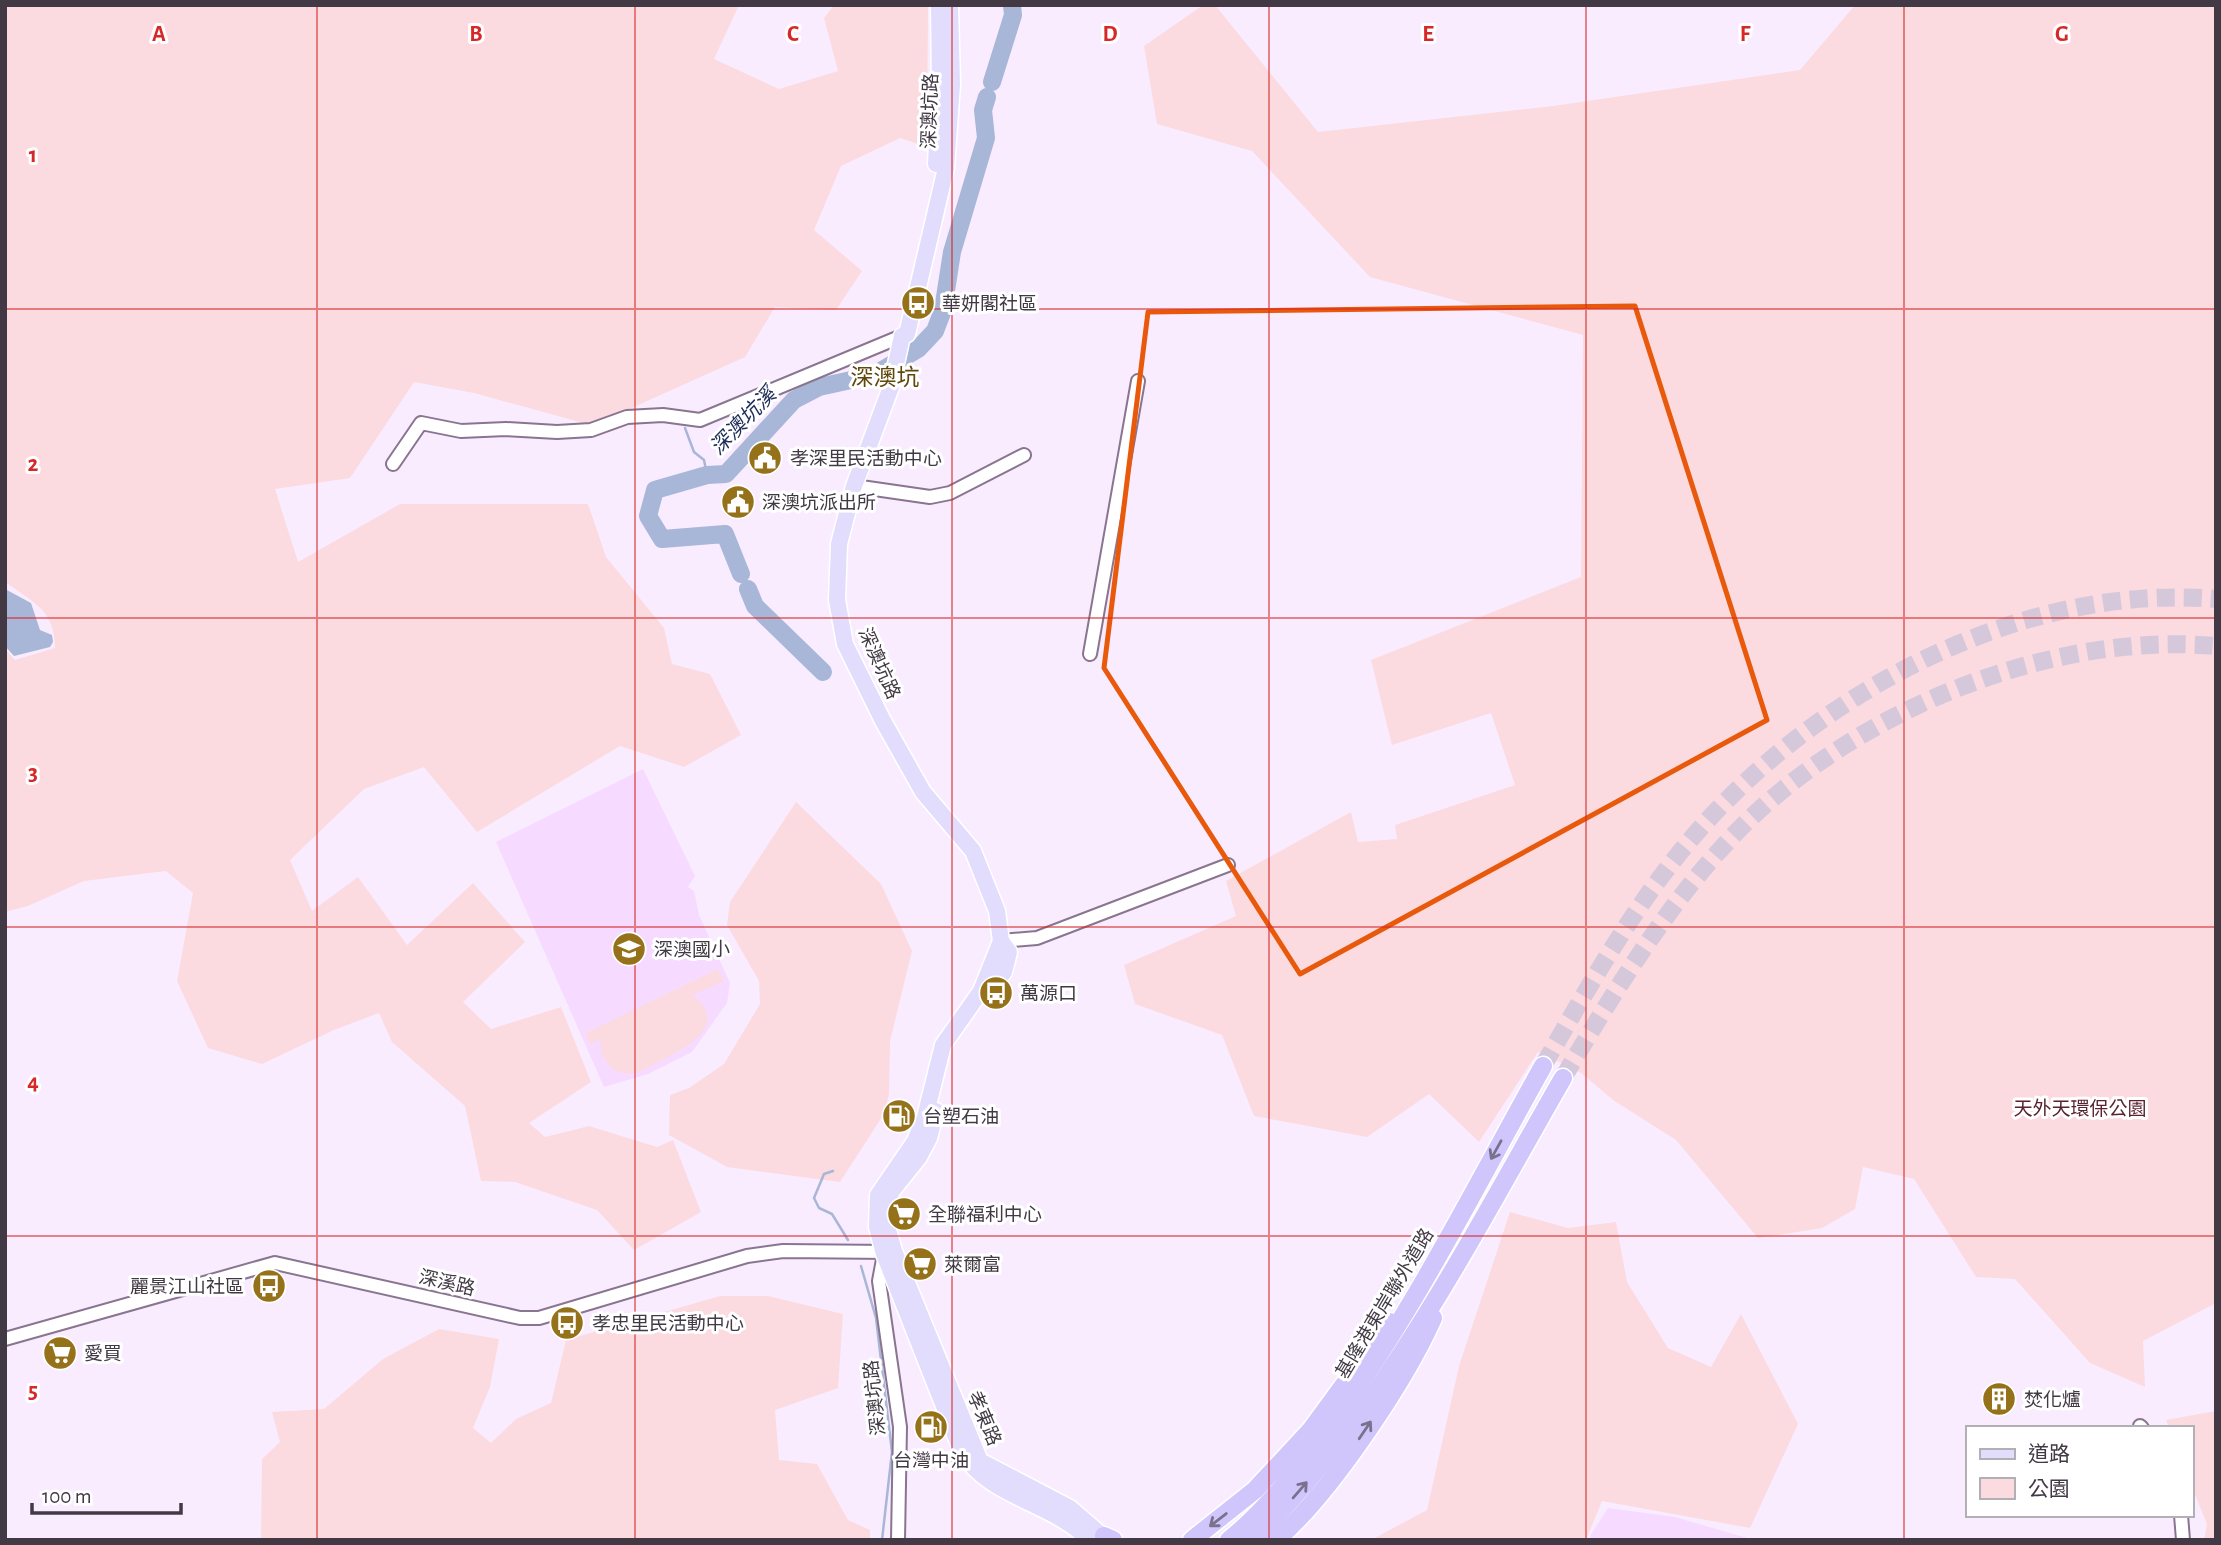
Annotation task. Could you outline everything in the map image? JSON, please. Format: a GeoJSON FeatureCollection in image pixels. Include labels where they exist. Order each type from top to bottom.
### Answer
{"type":"FeatureCollection","features":[{"type":"Feature","properties":{"kind":"highway","name":"基隆港東岸聯外道路"},"geometry":{"type":"LineString","coordinates":[[1229,1540],[1282,1488],[1363,1383],[1543,1066]]}},
{"type":"Feature","properties":{"kind":"highway","name":"基隆港東岸聯外道路"},"geometry":{"type":"LineString","coordinates":[[1252,1540],[1326,1460],[1398,1356],[1563,1078]]}},
{"type":"Feature","properties":{"kind":"highway"},"geometry":{"type":"LineString","coordinates":[[1276,1540],[1323,1489],[1422,1343],[1465,1247]]}},
{"type":"Feature","properties":{"kind":"highway"},"geometry":{"type":"LineString","coordinates":[[1192,1540],[1255,1490],[1310,1432],[1371,1345],[1421,1284]]}},
{"type":"Feature","properties":{"kind":"main road","name":"深澳坑路"},"geometry":{"type":"LineString","coordinates":[[889,1252],[877,1227],[878,1195],[915,1141],[925,1117],[943,1045],[981,991],[1001,941],[997,911],[973,851],[922,792],[845,644],[836,573],[839,544],[854,486],[891,387],[901,341],[901,324],[936,167],[940,84],[939,5]]}},
{"type":"Feature","properties":{"kind":"main road","name":"深澳坑路"},"geometry":{"type":"LineString","coordinates":[[901,341],[907,334],[946,168],[952,84],[950,5]]}},
{"type":"Feature","properties":{"kind":"main road","name":"孝東路"},"geometry":{"type":"LineString","coordinates":[[889,1252],[980,1461],[1070,1507],[1103,1539]]}},
{"type":"Feature","properties":{"kind":"street"},"geometry":{"type":"LineString","coordinates":[[393,464],[421,423],[461,431],[557,432],[591,430],[626,417],[663,415],[700,420],[901,341]]}},
{"type":"Feature","properties":{"kind":"street"},"geometry":{"type":"LineString","coordinates":[[1090,654],[1138,382]]}},
{"type":"Feature","properties":{"kind":"street"},"geometry":{"type":"LineString","coordinates":[[854,486],[930,497],[950,493],[1024,455]]}},
{"type":"Feature","properties":{"kind":"street"},"geometry":{"type":"LineString","coordinates":[[1001,941],[1037,938],[1228,865]]}},
{"type":"Feature","properties":{"kind":"street","name":"深溪路"},"geometry":{"type":"LineString","coordinates":[[5,1339],[275,1262],[530,1318],[553,1315],[747,1256],[783,1251],[889,1252]]}},
{"type":"Feature","properties":{"kind":"street","name":"深澳坑路"},"geometry":{"type":"LineString","coordinates":[[889,1252],[879,1281],[900,1427],[898,1540]]}},
{"type":"Feature","properties":{"kind":"street"},"geometry":{"type":"LineString","coordinates":[[2181,1517],[2183,1540]]}},
{"type":"Feature","properties":{"kind":"highlighted area"},"geometry":{"type":"Polygon","coordinates":[[[1635,306],[1767,720],[1300,974],[1104,668],[1148,312],[1635,306]]]}},
{"type":"Feature","properties":{"kind":"shaded area","name":"深澳國小"},"geometry":{"type":"Polygon","coordinates":[[[643,769],[695,876],[688,887],[694,891],[699,915],[730,983],[727,1003],[692,1052],[648,1074],[604,1087],[496,842],[643,769]]]}},
{"type":"Feature","properties":{"kind":"shaded area"},"geometry":{"type":"Polygon","coordinates":[[[1608,1508],[1675,1517],[1754,1540],[1592,1540],[1590,1536],[1608,1508]]]}},
{"type":"Feature","properties":{"kind":"green space"},"geometry":{"type":"Polygon","coordinates":[[[5,5],[739,5],[714,59],[779,89],[838,71],[824,18],[834,5],[928,5],[927,147],[900,138],[841,166],[814,230],[862,271],[836,310],[775,307],[745,357],[616,415],[587,424],[474,393],[414,382],[350,478],[275,489],[298,562],[400,504],[588,504],[606,557],[664,628],[672,664],[710,674],[741,735],[684,767],[620,746],[477,832],[424,767],[364,789],[290,860],[312,911],[358,877],[407,945],[473,883],[525,942],[463,1002],[491,1029],[561,1007],[591,1082],[529,1123],[545,1137],[589,1126],[657,1147],[673,1140],[701,1212],[634,1250],[597,1210],[515,1182],[481,1181],[465,1106],[392,1042],[379,1013],[334,1030],[262,1064],[208,1048],[177,981],[193,893],[166,871],[84,881],[28,906],[5,912],[5,649],[15,660],[55,648],[54,635],[47,616],[5,582],[5,5]]]}},
{"type":"Feature","properties":{"kind":"green space","name":"天外天環保公園"},"geometry":{"type":"Polygon","coordinates":[[[1203,5],[1215,5],[1318,132],[1553,106],[1800,70],[1855,5],[2216,5],[2216,1303],[2143,1341],[2145,1387],[2090,1363],[2015,1279],[1976,1277],[1914,1179],[1863,1167],[1855,1209],[1822,1228],[1758,1238],[1676,1140],[1613,1100],[1581,1073],[1538,1052],[1479,1142],[1429,1094],[1367,1137],[1254,1116],[1222,1035],[1135,1004],[1124,965],[1236,916],[1226,881],[1351,812],[1358,842],[1397,839],[1395,825],[1515,785],[1491,713],[1392,745],[1371,660],[1581,577],[1583,335],[1370,277],[1252,151],[1157,124],[1144,46],[1203,5]]]}},
{"type":"Feature","properties":{"kind":"green space"},"geometry":{"type":"Polygon","coordinates":[[[796,802],[881,884],[912,951],[890,1041],[889,1094],[884,1114],[840,1182],[727,1167],[669,1135],[670,1095],[689,1088],[724,1064],[760,1004],[759,981],[727,925],[730,902],[796,802]]]}},
{"type":"Feature","properties":{"kind":"green space"},"geometry":{"type":"Polygon","coordinates":[[[718,969],[724,981],[692,995],[703,1006],[707,1016],[706,1025],[701,1034],[683,1048],[643,1070],[627,1074],[608,1064],[603,1054],[601,1039],[590,1044],[586,1033],[718,969]]]}},
{"type":"Feature","properties":{"kind":"green space"},"geometry":{"type":"Polygon","coordinates":[[[1510,1212],[1568,1228],[1616,1222],[1627,1282],[1668,1348],[1711,1367],[1741,1314],[1798,1424],[1750,1528],[1602,1501],[1586,1540],[1371,1540],[1427,1510],[1459,1366],[1510,1212]]]}},
{"type":"Feature","properties":{"kind":"green space"},"geometry":{"type":"Polygon","coordinates":[[[720,1296],[768,1296],[843,1314],[838,1388],[775,1410],[779,1460],[817,1464],[848,1520],[870,1530],[870,1540],[261,1540],[262,1459],[280,1442],[272,1412],[324,1409],[383,1359],[439,1329],[499,1339],[490,1387],[473,1428],[491,1443],[516,1419],[551,1403],[566,1340],[720,1296]]]}},
{"type":"Feature","properties":{"kind":"green space"},"geometry":{"type":"Polygon","coordinates":[[[2216,1411],[2216,1540],[2204,1540],[2207,1524],[2193,1490],[2193,1426],[2168,1426],[2166,1420],[2216,1411]]]}},
{"type":"Feature","properties":{"kind":"water"},"geometry":{"type":"Polygon","coordinates":[[[5,589],[31,603],[40,630],[52,635],[53,642],[50,647],[14,656],[5,646],[5,589]]]}},
{"type":"Feature","properties":{"kind":"waterway","name":"深澳坑溪"},"geometry":{"type":"LineString","coordinates":[[992,82],[1013,15],[1012,5]]}},
{"type":"Feature","properties":{"kind":"waterway","name":"深澳坑溪"},"geometry":{"type":"LineString","coordinates":[[741,574],[725,534],[662,539],[648,516],[655,490],[707,475],[726,474],[794,400],[819,387],[874,375],[918,349],[935,331],[943,310],[952,252],[986,138],[983,110],[987,97]]}},
{"type":"Feature","properties":{"kind":"waterway"},"geometry":{"type":"LineString","coordinates":[[685,428],[694,452],[704,460],[707,475]]}},
{"type":"Feature","properties":{"kind":"waterway","name":"深澳坑溪"},"geometry":{"type":"LineString","coordinates":[[748,589],[755,606],[823,672]]}},
{"type":"Feature","properties":{"kind":"waterway"},"geometry":{"type":"LineString","coordinates":[[833,1171],[824,1174],[814,1198],[819,1208],[832,1214],[848,1240]]}},
{"type":"Feature","properties":{"kind":"waterway"},"geometry":{"type":"LineString","coordinates":[[861,1266],[876,1318],[892,1452],[882,1540]]}},
{"type":"Feature","properties":{"kind":"tunnel"},"geometry":{"type":"LineString","coordinates":[[1543,1066],[1626,927],[1648,894],[1698,831],[1775,756],[1829,715],[1888,678],[1950,648],[2015,623],[2081,607],[2149,598],[2216,599]]}},
{"type":"Feature","properties":{"kind":"tunnel"},"geometry":{"type":"LineString","coordinates":[[1563,1078],[1640,954],[1705,867],[1776,795],[1830,755],[1889,720],[1952,691],[2017,668],[2084,652],[2151,645],[2216,646]]}},
{"type":"Feature","properties":{"kind":"place","name":"華妍閣社區"},"geometry":{"type":"Point","coordinates":[918,303]}},
{"type":"Feature","properties":{"kind":"place","name":"孝深里民活動中心"},"geometry":{"type":"Point","coordinates":[765,458]}},
{"type":"Feature","properties":{"kind":"place","name":"深澳坑派出所"},"geometry":{"type":"Point","coordinates":[738,502]}},
{"type":"Feature","properties":{"kind":"place","name":"深澳國小"},"geometry":{"type":"Point","coordinates":[629,949]}},
{"type":"Feature","properties":{"kind":"place","name":"萬源口"},"geometry":{"type":"Point","coordinates":[996,993]}},
{"type":"Feature","properties":{"kind":"place","name":"台塑石油"},"geometry":{"type":"Point","coordinates":[899,1116]}},
{"type":"Feature","properties":{"kind":"place","name":"全聯福利中心"},"geometry":{"type":"Point","coordinates":[904,1214]}},
{"type":"Feature","properties":{"kind":"place","name":"萊爾富"},"geometry":{"type":"Point","coordinates":[920,1264]}},
{"type":"Feature","properties":{"kind":"place","name":"麗景江山社區"},"geometry":{"type":"Point","coordinates":[269,1286]}},
{"type":"Feature","properties":{"kind":"place","name":"孝忠里民活動中心"},"geometry":{"type":"Point","coordinates":[567,1323]}},
{"type":"Feature","properties":{"kind":"place","name":"愛買"},"geometry":{"type":"Point","coordinates":[60,1353]}},
{"type":"Feature","properties":{"kind":"place","name":"焚化爐"},"geometry":{"type":"Point","coordinates":[1999,1399]}},
{"type":"Feature","properties":{"kind":"place","name":"台灣中油"},"geometry":{"type":"Point","coordinates":[931,1427]}},
{"type":"Feature","properties":{"kind":"district","name":"深澳坑"},"geometry":{"type":"Point","coordinates":[885,377]}}]}
